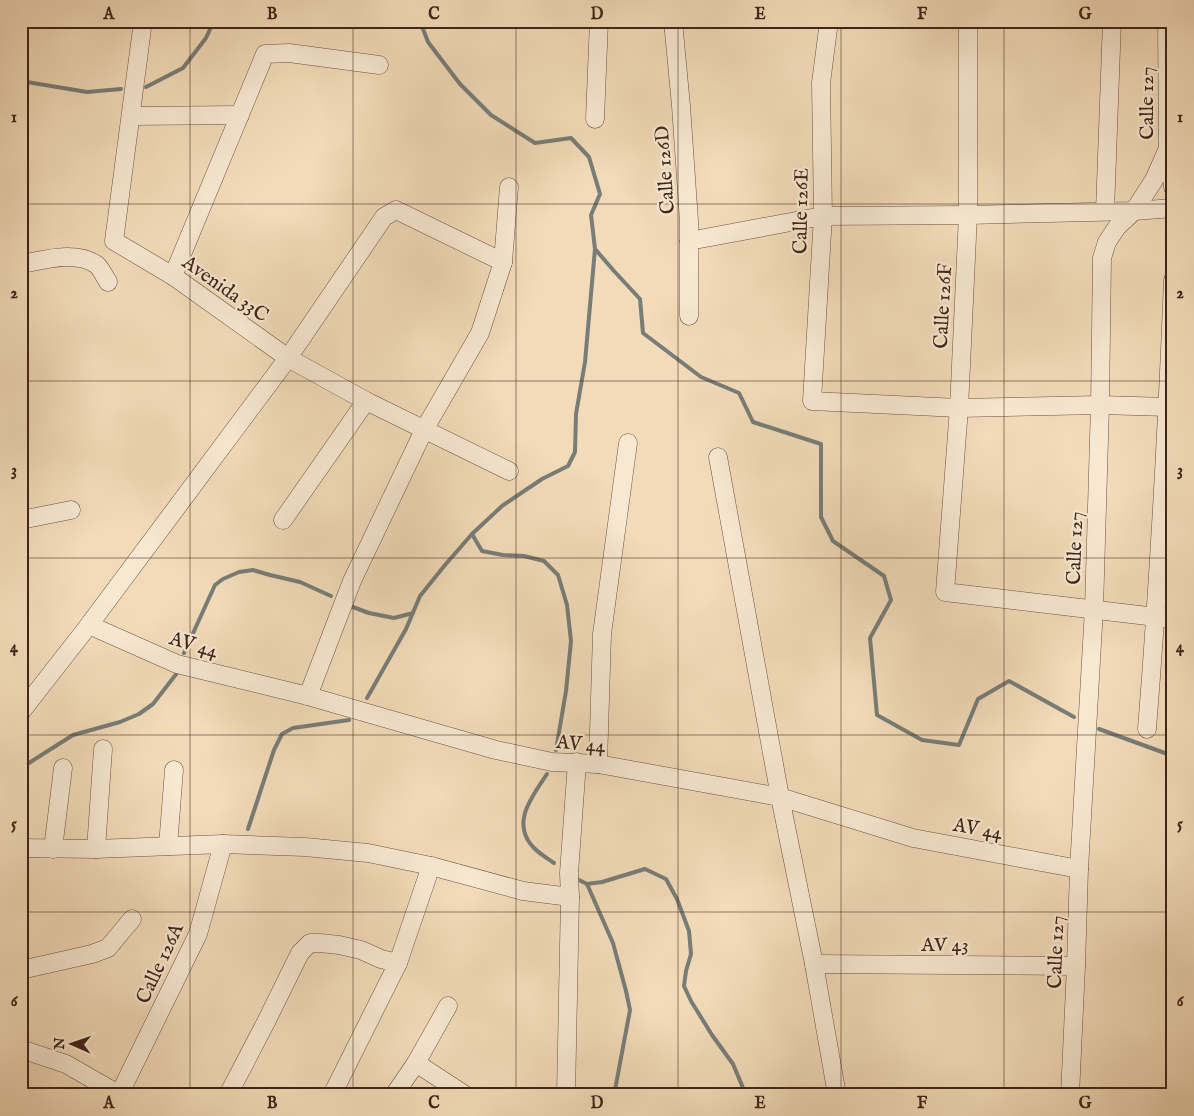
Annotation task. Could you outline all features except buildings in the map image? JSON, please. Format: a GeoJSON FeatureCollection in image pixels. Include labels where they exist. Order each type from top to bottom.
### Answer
{"type":"FeatureCollection","features":[{"type":"Feature","properties":{"kind":"street","name":"Avenida 33C"},"geometry":{"type":"LineString","coordinates":[[142,21],[114,240],[173,276],[288,358],[366,401],[509,471]]}},
{"type":"Feature","properties":{"kind":"street"},"geometry":{"type":"LineString","coordinates":[[595,119],[599,21]]}},
{"type":"Feature","properties":{"kind":"street","name":"Calle 126D"},"geometry":{"type":"LineString","coordinates":[[673,21],[681,106],[689,241],[689,316]]}},
{"type":"Feature","properties":{"kind":"street","name":"Calle 126E"},"geometry":{"type":"LineString","coordinates":[[829,21],[821,83],[823,216],[812,401],[959,408]]}},
{"type":"Feature","properties":{"kind":"street","name":"Calle 126F"},"geometry":{"type":"LineString","coordinates":[[968,21],[968,214],[959,408],[945,592],[1094,609]]}},
{"type":"Feature","properties":{"kind":"street"},"geometry":{"type":"LineString","coordinates":[[1105,211],[1112,21]]}},
{"type":"Feature","properties":{"kind":"street","name":"Calle 127"},"geometry":{"type":"LineString","coordinates":[[1070,1095],[1079,868],[1094,609],[1102,258],[1107,242],[1117,227],[1134,210],[1154,180],[1168,148],[1167,21]]}},
{"type":"Feature","properties":{"kind":"street"},"geometry":{"type":"LineString","coordinates":[[173,276],[265,54],[289,53],[379,65]]}},
{"type":"Feature","properties":{"kind":"street"},"geometry":{"type":"LineString","coordinates":[[131,116],[240,115]]}},
{"type":"Feature","properties":{"kind":"street"},"geometry":{"type":"LineString","coordinates":[[1168,148],[1173,187]]}},
{"type":"Feature","properties":{"kind":"street"},"geometry":{"type":"LineString","coordinates":[[308,696],[352,582],[424,430],[480,333],[503,262],[509,187]]}},
{"type":"Feature","properties":{"kind":"street"},"geometry":{"type":"LineString","coordinates":[[689,241],[823,216],[1173,208]]}},
{"type":"Feature","properties":{"kind":"street"},"geometry":{"type":"LineString","coordinates":[[21,712],[288,358],[384,217],[396,210],[503,262]]}},
{"type":"Feature","properties":{"kind":"street"},"geometry":{"type":"LineString","coordinates":[[22,262],[60,257],[80,258],[98,266],[108,282]]}},
{"type":"Feature","properties":{"kind":"street"},"geometry":{"type":"LineString","coordinates":[[1147,729],[1164,618],[1168,407],[1173,280]]}},
{"type":"Feature","properties":{"kind":"street"},"geometry":{"type":"LineString","coordinates":[[282,520],[366,401]]}},
{"type":"Feature","properties":{"kind":"street"},"geometry":{"type":"LineString","coordinates":[[959,408],[1100,405],[1168,407]]}},
{"type":"Feature","properties":{"kind":"street"},"geometry":{"type":"LineString","coordinates":[[598,764],[602,634],[628,443]]}},
{"type":"Feature","properties":{"kind":"street"},"geometry":{"type":"LineString","coordinates":[[718,457],[780,797],[839,1094]]}},
{"type":"Feature","properties":{"kind":"street"},"geometry":{"type":"LineString","coordinates":[[21,520],[71,510]]}},
{"type":"Feature","properties":{"kind":"street"},"geometry":{"type":"LineString","coordinates":[[1094,609],[1164,618]]}},
{"type":"Feature","properties":{"kind":"street","name":"AV 44"},"geometry":{"type":"LineString","coordinates":[[89,624],[177,664],[308,696],[496,750],[552,762],[598,764],[780,797],[913,838],[1079,868]]}},
{"type":"Feature","properties":{"kind":"street"},"geometry":{"type":"LineString","coordinates":[[96,849],[104,748]]}},
{"type":"Feature","properties":{"kind":"street"},"geometry":{"type":"LineString","coordinates":[[566,1095],[569,874],[576,762]]}},
{"type":"Feature","properties":{"kind":"street"},"geometry":{"type":"LineString","coordinates":[[53,849],[63,768]]}},
{"type":"Feature","properties":{"kind":"street"},"geometry":{"type":"LineString","coordinates":[[168,846],[174,770]]}},
{"type":"Feature","properties":{"kind":"street"},"geometry":{"type":"LineString","coordinates":[[21,848],[96,849],[224,844],[305,847],[368,854],[431,866],[523,891],[570,897]]}},
{"type":"Feature","properties":{"kind":"street","name":"Calle 126A"},"geometry":{"type":"LineString","coordinates":[[119,1095],[198,934],[224,844]]}},
{"type":"Feature","properties":{"kind":"street"},"geometry":{"type":"LineString","coordinates":[[332,1095],[398,963],[431,866]]}},
{"type":"Feature","properties":{"kind":"street"},"geometry":{"type":"LineString","coordinates":[[21,970],[92,954],[108,948],[132,919]]}},
{"type":"Feature","properties":{"kind":"street"},"geometry":{"type":"LineString","coordinates":[[228,1095],[300,953],[310,943],[361,950],[381,959],[398,963]]}},
{"type":"Feature","properties":{"kind":"street","name":"AV 43"},"geometry":{"type":"LineString","coordinates":[[814,964],[1076,966]]}},
{"type":"Feature","properties":{"kind":"street"},"geometry":{"type":"LineString","coordinates":[[394,1095],[416,1063],[448,1006]]}},
{"type":"Feature","properties":{"kind":"street"},"geometry":{"type":"LineString","coordinates":[[21,1049],[66,1064],[119,1095]]}},
{"type":"Feature","properties":{"kind":"street"},"geometry":{"type":"LineString","coordinates":[[416,1063],[465,1095]]}},
{"type":"Feature","properties":{"kind":"waterway"},"geometry":{"type":"LineString","coordinates":[[146,87],[183,68],[206,38],[214,21]]}},
{"type":"Feature","properties":{"kind":"waterway"},"geometry":{"type":"LineString","coordinates":[[367,698],[406,629],[420,596],[445,565],[472,534],[502,506],[542,479],[568,466],[575,452],[576,414],[585,362],[595,249],[591,215],[600,194],[589,157],[571,138],[535,143],[491,115],[460,84],[428,42],[420,21]]}},
{"type":"Feature","properties":{"kind":"waterway"},"geometry":{"type":"LineString","coordinates":[[21,81],[87,92],[121,89]]}},
{"type":"Feature","properties":{"kind":"waterway"},"geometry":{"type":"LineString","coordinates":[[595,249],[640,299],[643,333],[701,377],[739,393],[753,422],[821,444],[821,517],[833,541],[884,576],[891,600],[870,638],[877,715],[922,740],[959,745],[978,699],[1009,681],[1074,717]]}},
{"type":"Feature","properties":{"kind":"waterway"},"geometry":{"type":"LineString","coordinates":[[472,534],[482,551],[524,556],[544,561],[558,575],[567,605],[571,641],[566,691],[556,750]]}},
{"type":"Feature","properties":{"kind":"waterway"},"geometry":{"type":"LineString","coordinates":[[184,653],[215,585],[239,572],[253,570],[300,582],[331,596]]}},
{"type":"Feature","properties":{"kind":"waterway"},"geometry":{"type":"LineString","coordinates":[[350,606],[369,613],[394,618],[413,613]]}},
{"type":"Feature","properties":{"kind":"waterway"},"geometry":{"type":"LineString","coordinates":[[21,768],[73,735],[120,722],[139,714],[153,704],[177,673]]}},
{"type":"Feature","properties":{"kind":"waterway"},"geometry":{"type":"LineString","coordinates":[[248,829],[274,750],[282,734],[293,728],[349,720]]}},
{"type":"Feature","properties":{"kind":"waterway"},"geometry":{"type":"LineString","coordinates":[[1099,729],[1173,756]]}},
{"type":"Feature","properties":{"kind":"waterway"},"geometry":{"type":"LineString","coordinates":[[547,774],[526,810],[524,829],[527,839],[534,848],[554,863]]}},
{"type":"Feature","properties":{"kind":"waterway"},"geometry":{"type":"LineString","coordinates":[[575,878],[587,884],[602,882],[645,869],[666,879],[677,899],[689,931],[691,954],[684,986],[712,1035],[733,1064],[746,1095]]}},
{"type":"Feature","properties":{"kind":"waterway"},"geometry":{"type":"LineString","coordinates":[[587,884],[613,943],[630,1010],[615,1090]]}}]}
